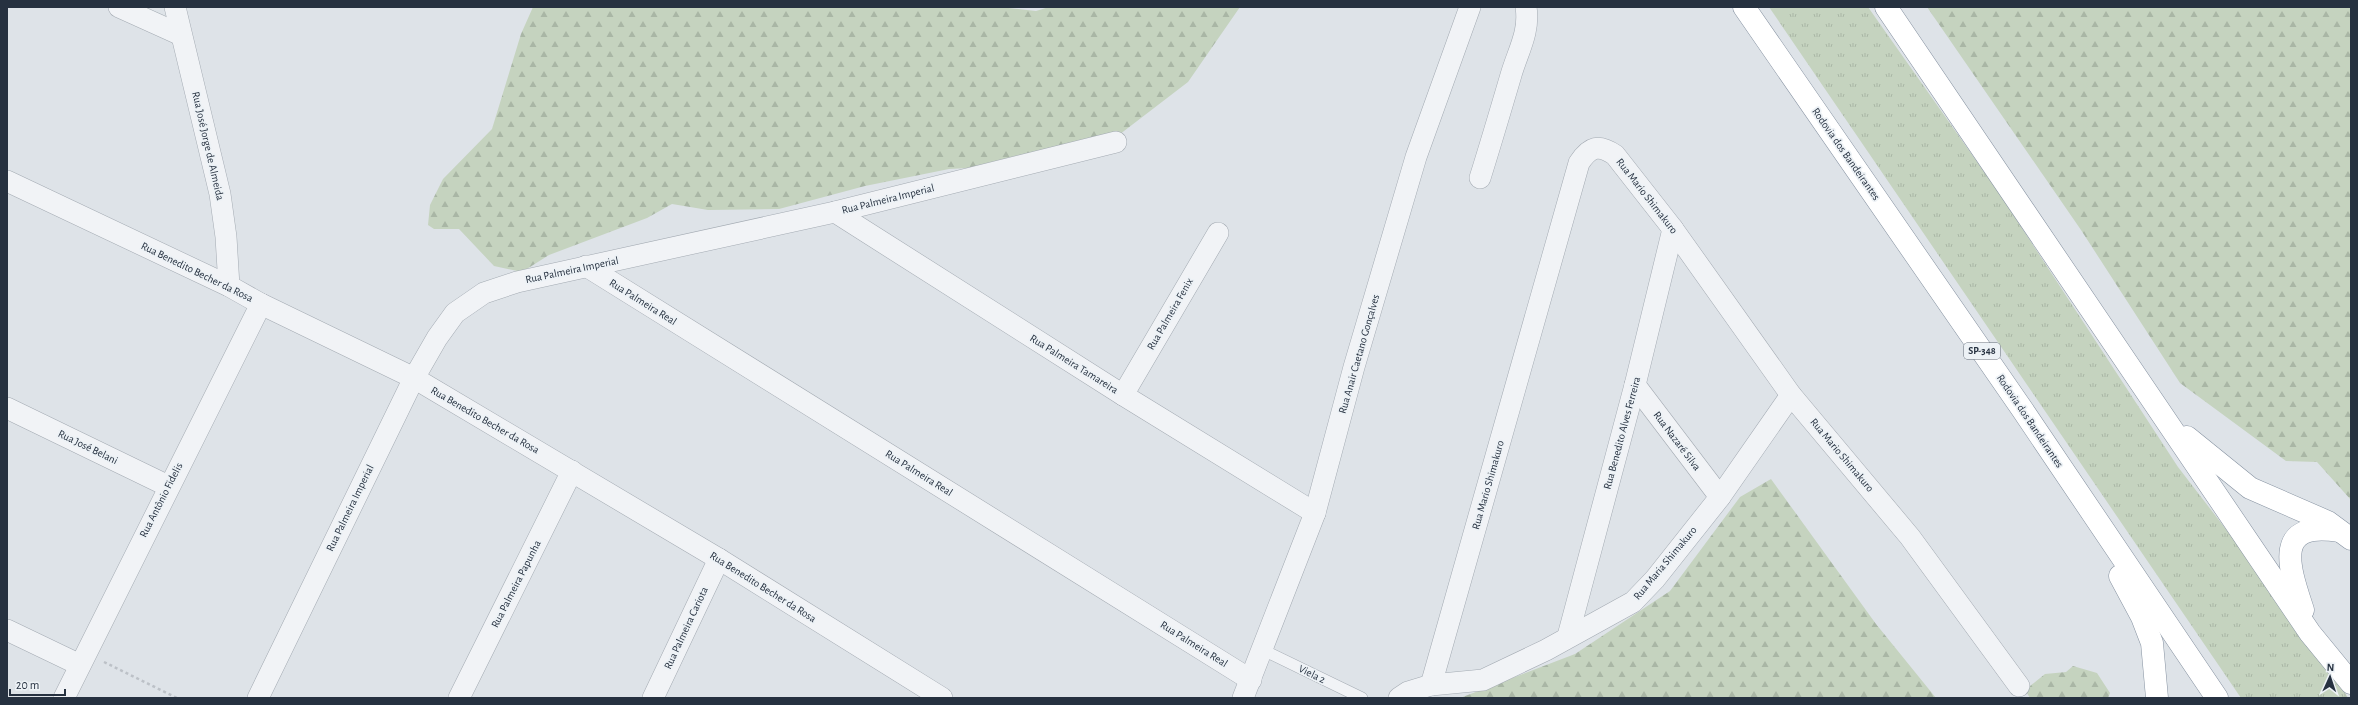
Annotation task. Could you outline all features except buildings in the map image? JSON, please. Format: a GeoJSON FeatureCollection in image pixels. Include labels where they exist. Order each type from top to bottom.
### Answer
{"type":"FeatureCollection","features":[{"type":"Feature","properties":{"kind":"highway","name":"Rodovia dos Bandeirantes"},"geometry":{"type":"LineString","coordinates":[[1744,7],[2065,473],[2217,698]]}},
{"type":"Feature","properties":{"kind":"highway"},"geometry":{"type":"LineString","coordinates":[[1886,7],[2310,633],[2351,683]]}},
{"type":"Feature","properties":{"kind":"highway"},"geometry":{"type":"LineString","coordinates":[[2160,410],[2206,454],[2250,488],[2328,522],[2346,535]]}},
{"type":"Feature","properties":{"kind":"highway"},"geometry":{"type":"LineString","coordinates":[[2065,473],[2142,617],[2152,643],[2157,698]]}},
{"type":"Feature","properties":{"kind":"highway"},"geometry":{"type":"LineString","coordinates":[[2310,633],[2291,573],[2290,550],[2294,540],[2304,532],[2320,529],[2346,535]]}},
{"type":"Feature","properties":{"kind":"street"},"geometry":{"type":"LineString","coordinates":[[119,7],[182,35]]}},
{"type":"Feature","properties":{"kind":"street","name":"Rua José Jorge de Almeida"},"geometry":{"type":"LineString","coordinates":[[175,7],[220,194],[226,237],[229,286]]}},
{"type":"Feature","properties":{"kind":"street","name":"Rua Anair Caetano Gonçalves"},"geometry":{"type":"LineString","coordinates":[[1247,689],[1315,513],[1354,367],[1416,156],[1469,7]]}},
{"type":"Feature","properties":{"kind":"street"},"geometry":{"type":"LineString","coordinates":[[1480,178],[1512,70],[1526,32],[1526,7]]}},
{"type":"Feature","properties":{"kind":"street","name":"Rua Palmeira Imperial"},"geometry":{"type":"LineString","coordinates":[[258,698],[414,378],[455,313],[484,293],[517,282],[835,212],[1116,142]]}},
{"type":"Feature","properties":{"kind":"street","name":"Rua Mario Shimakuro"},"geometry":{"type":"LineString","coordinates":[[1431,685],[1579,163],[1584,154],[1592,149],[1604,148],[1615,155],[1673,229],[1791,395],[1910,537],[2019,686]]}},
{"type":"Feature","properties":{"kind":"street","name":"Rua Benedito Becher da Rosa"},"geometry":{"type":"LineString","coordinates":[[7,181],[229,286],[261,304],[414,378],[719,559],[942,698]]}},
{"type":"Feature","properties":{"kind":"street","name":"Rua Palmeira Tamareira"},"geometry":{"type":"LineString","coordinates":[[835,212],[1123,395],[1315,513]]}},
{"type":"Feature","properties":{"kind":"street","name":"Rua Benedito Alves Ferreira"},"geometry":{"type":"LineString","coordinates":[[1568,636],[1635,385],[1673,229]]}},
{"type":"Feature","properties":{"kind":"street","name":"Rua Palmeira Fenix"},"geometry":{"type":"LineString","coordinates":[[1123,395],[1218,233]]}},
{"type":"Feature","properties":{"kind":"street","name":"Rua Palmeira Real"},"geometry":{"type":"LineString","coordinates":[[586,266],[1247,689]]}},
{"type":"Feature","properties":{"kind":"street","name":"Rua Antônio Fidelis"},"geometry":{"type":"LineString","coordinates":[[64,698],[168,486],[261,304]]}},
{"type":"Feature","properties":{"kind":"street","name":"Rua Nazaré Silva"},"geometry":{"type":"LineString","coordinates":[[1635,385],[1720,497]]}},
{"type":"Feature","properties":{"kind":"street","name":"Rua Maria Shimakuro"},"geometry":{"type":"LineString","coordinates":[[1399,698],[1408,692],[1431,685],[1483,680],[1512,668],[1568,636],[1633,602],[1654,579],[1720,497],[1791,395]]}},
{"type":"Feature","properties":{"kind":"street","name":"Rua José Belani"},"geometry":{"type":"LineString","coordinates":[[7,408],[168,486]]}},
{"type":"Feature","properties":{"kind":"street","name":"Rua Palmeira Papunha"},"geometry":{"type":"LineString","coordinates":[[459,698],[572,471]]}},
{"type":"Feature","properties":{"kind":"street","name":"Rua Palmeira Cariota"},"geometry":{"type":"LineString","coordinates":[[653,698],[719,559]]}},
{"type":"Feature","properties":{"kind":"street"},"geometry":{"type":"LineString","coordinates":[[7,630],[83,659]]}},
{"type":"Feature","properties":{"kind":"lane","name":"Viela 2"},"geometry":{"type":"LineString","coordinates":[[1263,650],[1362,698]]}},
{"type":"Feature","properties":{"kind":"path"},"geometry":{"type":"LineString","coordinates":[[83,659],[177,698]]}},
{"type":"Feature","properties":{"kind":"green space"},"geometry":{"type":"Polygon","coordinates":[[[533,7],[999,7],[1036,11],[1049,7],[1240,7],[1188,82],[1111,141],[1045,164],[949,169],[865,186],[779,209],[708,210],[672,204],[647,218],[549,255],[522,272],[494,266],[459,229],[434,229],[428,225],[430,205],[443,179],[492,129],[521,34],[533,7]]]}},
{"type":"Feature","properties":{"kind":"green space"},"geometry":{"type":"Polygon","coordinates":[[[1769,7],[1868,7],[1999,193],[2178,467],[2262,576],[2310,633],[2348,698],[2241,698],[1769,7]]]}},
{"type":"Feature","properties":{"kind":"green space"},"geometry":{"type":"Polygon","coordinates":[[[1927,7],[2351,7],[2351,500],[2317,462],[2286,461],[2180,383],[2081,230],[1927,7]]]}},
{"type":"Feature","properties":{"kind":"green space"},"geometry":{"type":"Polygon","coordinates":[[[1771,479],[1876,624],[1936,698],[1460,698],[1575,654],[1670,591],[1740,497],[1771,479]]]}},
{"type":"Feature","properties":{"kind":"green space"},"geometry":{"type":"Polygon","coordinates":[[[2073,666],[2097,673],[2110,693],[2108,698],[2030,698],[2025,690],[2045,674],[2066,672],[2073,666]]]}}]}
